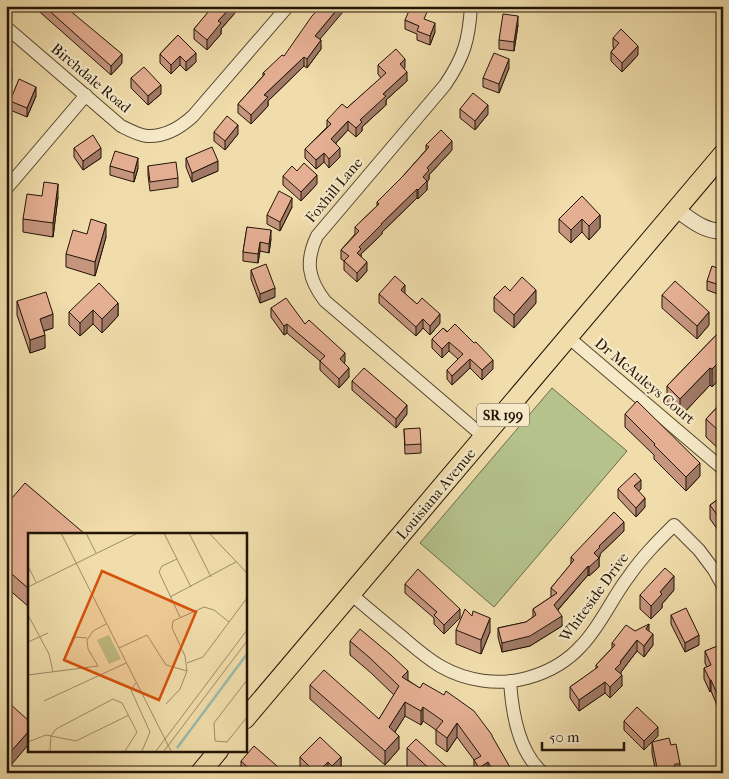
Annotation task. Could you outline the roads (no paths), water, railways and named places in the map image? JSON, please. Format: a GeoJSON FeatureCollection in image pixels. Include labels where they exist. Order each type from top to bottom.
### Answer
{"type":"FeatureCollection","features":[{"type":"Feature","properties":{"kind":"main road","name":"Louisiana Avenue"},"geometry":{"type":"LineString","coordinates":[[246,718],[723,154]]}},
{"type":"Feature","properties":{"kind":"main road"},"geometry":{"type":"LineString","coordinates":[[200,773],[217,752]]}},
{"type":"Feature","properties":{"kind":"street","name":"Birchdale Road"},"geometry":{"type":"LineString","coordinates":[[6,27],[121,126],[147,136],[169,132],[193,116],[288,6]]}},
{"type":"Feature","properties":{"kind":"street","name":"Foxhill Lane"},"geometry":{"type":"LineString","coordinates":[[471,6],[465,49],[446,85],[317,236],[309,261],[312,282],[325,301],[484,437]]}},
{"type":"Feature","properties":{"kind":"street"},"geometry":{"type":"LineString","coordinates":[[6,189],[86,96]]}},
{"type":"Feature","properties":{"kind":"street"},"geometry":{"type":"LineString","coordinates":[[676,209],[708,229],[723,231]]}},
{"type":"Feature","properties":{"kind":"street","name":"Dr McAuleys Court"},"geometry":{"type":"LineString","coordinates":[[568,337],[723,469]]}},
{"type":"Feature","properties":{"kind":"street","name":"Whiteside Drive"},"geometry":{"type":"LineString","coordinates":[[351,594],[426,657],[440,666],[486,682],[510,681],[538,675],[558,666],[571,656],[593,632],[629,575],[674,524],[699,550],[723,586]]}},
{"type":"Feature","properties":{"kind":"street"},"geometry":{"type":"LineString","coordinates":[[510,681],[511,701],[517,728],[527,753],[543,773]]}}]}
